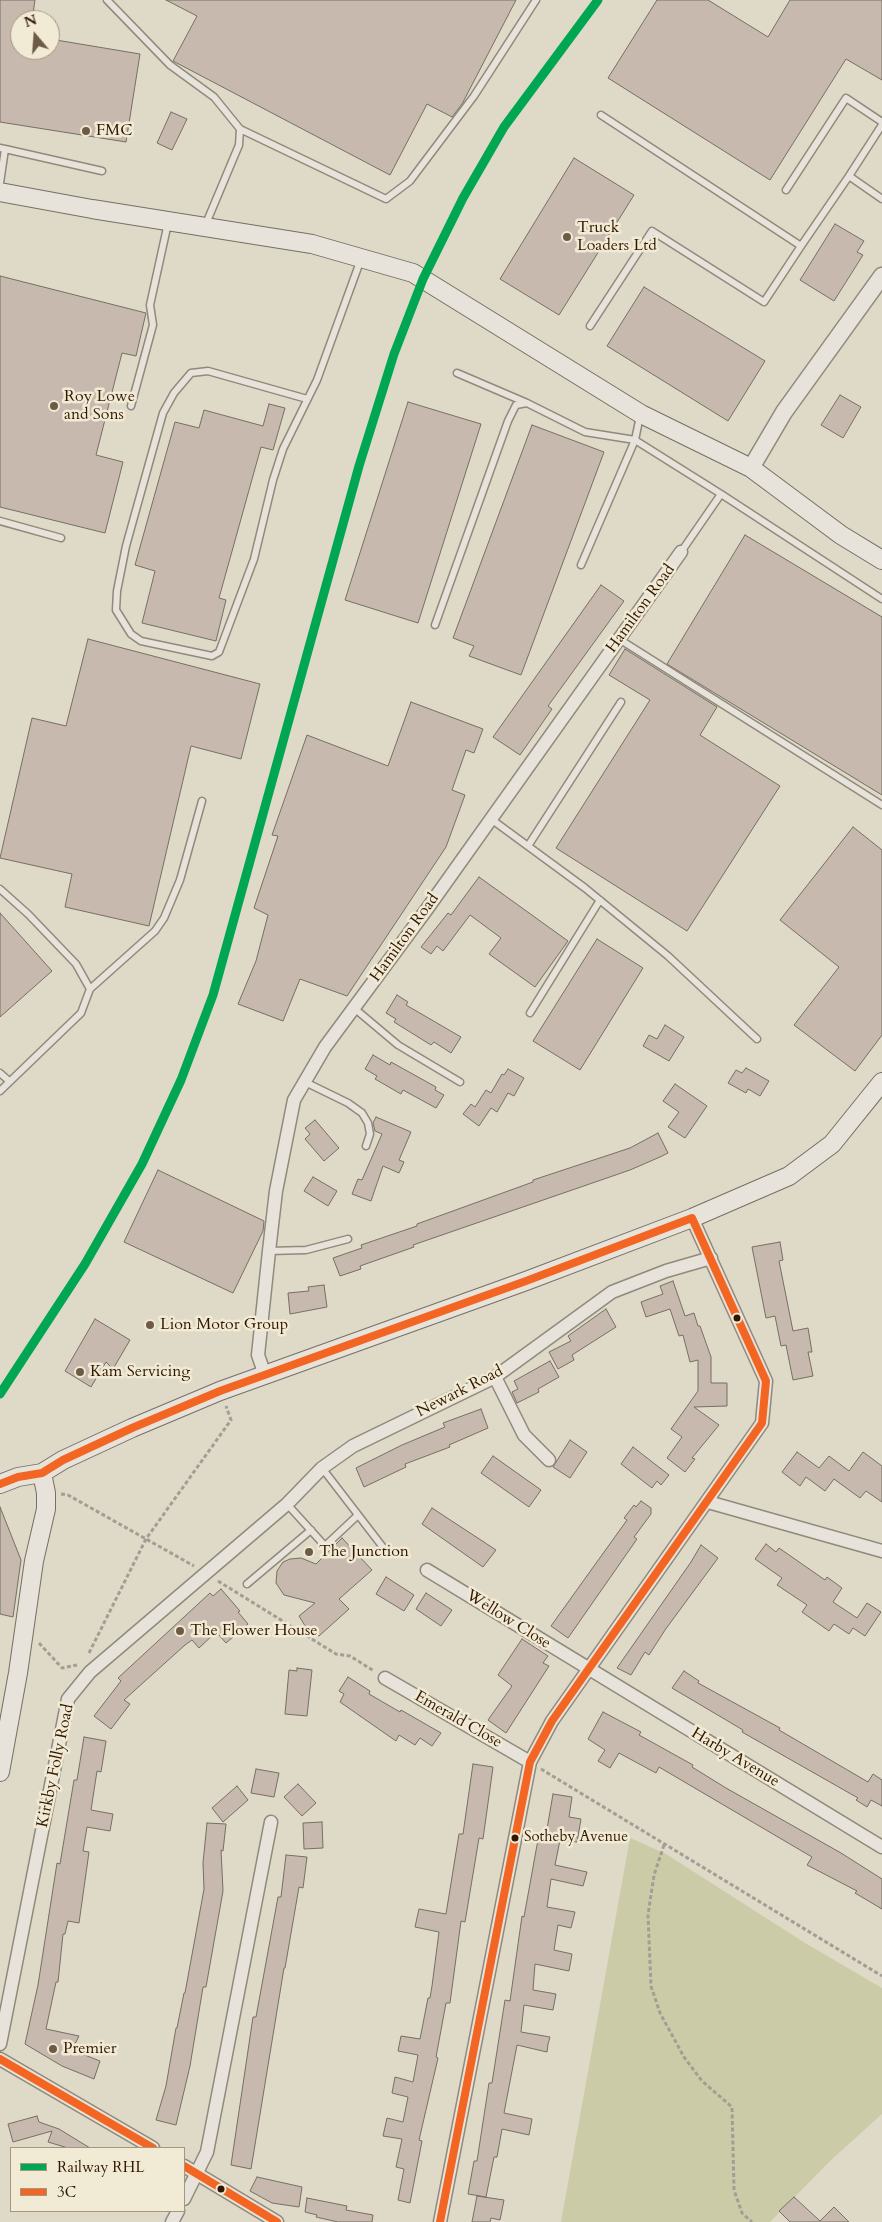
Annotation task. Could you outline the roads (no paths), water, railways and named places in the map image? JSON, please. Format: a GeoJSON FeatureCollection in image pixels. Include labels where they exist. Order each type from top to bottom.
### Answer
{"type":"FeatureCollection","features":[{"type":"Feature","properties":{"kind":"main road"},"geometry":{"type":"LineString","coordinates":[[0,192],[168,222],[312,244],[418,276],[641,414],[752,468],[841,535],[882,560]]}},
{"type":"Feature","properties":{"kind":"main road"},"geometry":{"type":"LineString","coordinates":[[0,1484],[18,1477],[42,1473],[63,1460],[132,1428],[220,1391],[692,1218],[789,1176],[832,1144],[882,1082]]}},
{"type":"Feature","properties":{"kind":"main road"},"geometry":{"type":"LineString","coordinates":[[0,1772],[18,1673],[34,1561],[46,1509],[46,1493],[42,1473]]}},
{"type":"Feature","properties":{"kind":"street"},"geometry":{"type":"LineString","coordinates":[[752,468],[784,412],[882,276]]}},
{"type":"Feature","properties":{"kind":"street","name":"Hamilton Road"},"geometry":{"type":"LineString","coordinates":[[265,1375],[258,1354],[276,1191],[294,1100],[325,1047],[682,552]]}},
{"type":"Feature","properties":{"kind":"street"},"geometry":{"type":"LineString","coordinates":[[440,2222],[530,1762],[552,1721],[762,1423],[766,1381],[692,1218]]}},
{"type":"Feature","properties":{"kind":"street","name":"Newark Road"},"geometry":{"type":"LineString","coordinates":[[226,1555],[286,1504],[322,1468],[353,1446],[495,1377],[612,1292],[666,1271],[711,1258]]}},
{"type":"Feature","properties":{"kind":"street"},"geometry":{"type":"LineString","coordinates":[[495,1377],[524,1435],[549,1460]]}},
{"type":"Feature","properties":{"kind":"street"},"geometry":{"type":"LineString","coordinates":[[708,1502],[882,1551]]}},
{"type":"Feature","properties":{"kind":"street","name":"Kirkby Folly Road"},"geometry":{"type":"LineString","coordinates":[[0,2044],[68,1699],[86,1668],[226,1555]]}},
{"type":"Feature","properties":{"kind":"street","name":"Wellow Close"},"geometry":{"type":"LineString","coordinates":[[427,1570],[588,1669]]}},
{"type":"Feature","properties":{"kind":"street","name":"Harby Avenue"},"geometry":{"type":"LineString","coordinates":[[588,1669],[882,1847]]}},
{"type":"Feature","properties":{"kind":"street","name":"Emerald Close"},"geometry":{"type":"LineString","coordinates":[[385,1678],[530,1762]]}},
{"type":"Feature","properties":{"kind":"street"},"geometry":{"type":"LineString","coordinates":[[185,2197],[207,2152],[271,1822]]}},
{"type":"Feature","properties":{"kind":"street"},"geometry":{"type":"LineString","coordinates":[[0,2059],[151,2147]]}},
{"type":"Feature","properties":{"kind":"street"},"geometry":{"type":"LineString","coordinates":[[185,2167],[277,2222]]}},
{"type":"Feature","properties":{"kind":"lane"},"geometry":{"type":"LineString","coordinates":[[107,0],[170,65],[214,98],[240,129],[386,199],[410,181],[474,96],[536,0]]}},
{"type":"Feature","properties":{"kind":"lane"},"geometry":{"type":"LineString","coordinates":[[590,326],[652,231],[764,302],[882,124],[846,98],[786,190]]}},
{"type":"Feature","properties":{"kind":"lane"},"geometry":{"type":"LineString","coordinates":[[601,115],[801,246]]}},
{"type":"Feature","properties":{"kind":"lane"},"geometry":{"type":"LineString","coordinates":[[204,227],[239,145],[240,129]]}},
{"type":"Feature","properties":{"kind":"lane"},"geometry":{"type":"LineString","coordinates":[[0,183],[3,149],[102,171]]}},
{"type":"Feature","properties":{"kind":"lane"},"geometry":{"type":"LineString","coordinates":[[849,176],[882,199]]}},
{"type":"Feature","properties":{"kind":"lane"},"geometry":{"type":"LineString","coordinates":[[131,406],[153,325],[150,305],[168,222]]}},
{"type":"Feature","properties":{"kind":"lane"},"geometry":{"type":"LineString","coordinates":[[307,399],[208,371],[191,373],[174,393],[163,413],[126,546],[117,591],[116,610],[131,634],[141,640],[212,656],[219,652],[254,559],[273,480],[283,449],[317,380],[362,258]]}},
{"type":"Feature","properties":{"kind":"lane"},"geometry":{"type":"LineString","coordinates":[[457,373],[527,403],[585,432],[635,440],[882,599]]}},
{"type":"Feature","properties":{"kind":"lane"},"geometry":{"type":"LineString","coordinates":[[435,624],[508,421],[516,405],[527,403]]}},
{"type":"Feature","properties":{"kind":"lane"},"geometry":{"type":"LineString","coordinates":[[581,565],[635,440],[641,414]]}},
{"type":"Feature","properties":{"kind":"lane"},"geometry":{"type":"LineString","coordinates":[[682,552],[721,494]]}},
{"type":"Feature","properties":{"kind":"lane"},"geometry":{"type":"LineString","coordinates":[[0,521],[61,538]]}},
{"type":"Feature","properties":{"kind":"lane"},"geometry":{"type":"LineString","coordinates":[[619,639],[882,805]]}},
{"type":"Feature","properties":{"kind":"lane"},"geometry":{"type":"LineString","coordinates":[[528,846],[621,702]]}},
{"type":"Feature","properties":{"kind":"lane"},"geometry":{"type":"LineString","coordinates":[[0,1092],[9,1081],[81,1013],[90,989],[155,930],[164,918],[180,880],[202,801]]}},
{"type":"Feature","properties":{"kind":"lane"},"geometry":{"type":"LineString","coordinates":[[491,819],[600,900],[668,956],[758,1039]]}},
{"type":"Feature","properties":{"kind":"lane"},"geometry":{"type":"LineString","coordinates":[[0,889],[28,914],[76,964],[90,989]]}},
{"type":"Feature","properties":{"kind":"lane"},"geometry":{"type":"LineString","coordinates":[[530,1013],[600,900]]}},
{"type":"Feature","properties":{"kind":"lane"},"geometry":{"type":"LineString","coordinates":[[354,1008],[398,1045],[460,1082]]}},
{"type":"Feature","properties":{"kind":"lane"},"geometry":{"type":"LineString","coordinates":[[0,1073],[9,1081]]}},
{"type":"Feature","properties":{"kind":"lane"},"geometry":{"type":"LineString","coordinates":[[305,1082],[348,1103],[362,1113],[368,1123],[370,1134],[366,1146]]}},
{"type":"Feature","properties":{"kind":"lane"},"geometry":{"type":"LineString","coordinates":[[269,1251],[306,1250],[348,1239]]}},
{"type":"Feature","properties":{"kind":"lane"},"geometry":{"type":"LineString","coordinates":[[322,1468],[382,1546]]}},
{"type":"Feature","properties":{"kind":"lane"},"geometry":{"type":"LineString","coordinates":[[286,1504],[325,1546],[358,1515]]}},
{"type":"Feature","properties":{"kind":"lane"},"geometry":{"type":"LineString","coordinates":[[247,1584],[311,1530]]}},
{"type":"Feature","properties":{"kind":"rail line","name":"RHL"},"geometry":{"type":"LineString","coordinates":[[0,1394],[85,1264],[142,1164],[181,1080],[213,995],[359,466],[394,354],[423,279],[463,198],[504,127],[598,0]]}},
{"type":"Feature","properties":{"kind":"place","name":"FMC"},"geometry":{"type":"Point","coordinates":[86,131]}},
{"type":"Feature","properties":{"kind":"place","name":"Truck Loaders Ltd"},"geometry":{"type":"Point","coordinates":[567,237]}},
{"type":"Feature","properties":{"kind":"place","name":"Roy Lowe and Sons"},"geometry":{"type":"Point","coordinates":[54,406]}},
{"type":"Feature","properties":{"kind":"place","name":"Lion Motor Group"},"geometry":{"type":"Point","coordinates":[150,1325]}},
{"type":"Feature","properties":{"kind":"place","name":"Kam Servicing"},"geometry":{"type":"Point","coordinates":[80,1372]}},
{"type":"Feature","properties":{"kind":"place","name":"The Junction"},"geometry":{"type":"Point","coordinates":[309,1552]}},
{"type":"Feature","properties":{"kind":"place","name":"The Flower House"},"geometry":{"type":"Point","coordinates":[180,1631]}},
{"type":"Feature","properties":{"kind":"place","name":"Sotheby Avenue"},"geometry":{"type":"Point","coordinates":[515,1838]}},
{"type":"Feature","properties":{"kind":"place","name":"Premier"},"geometry":{"type":"Point","coordinates":[53,2049]}}]}
